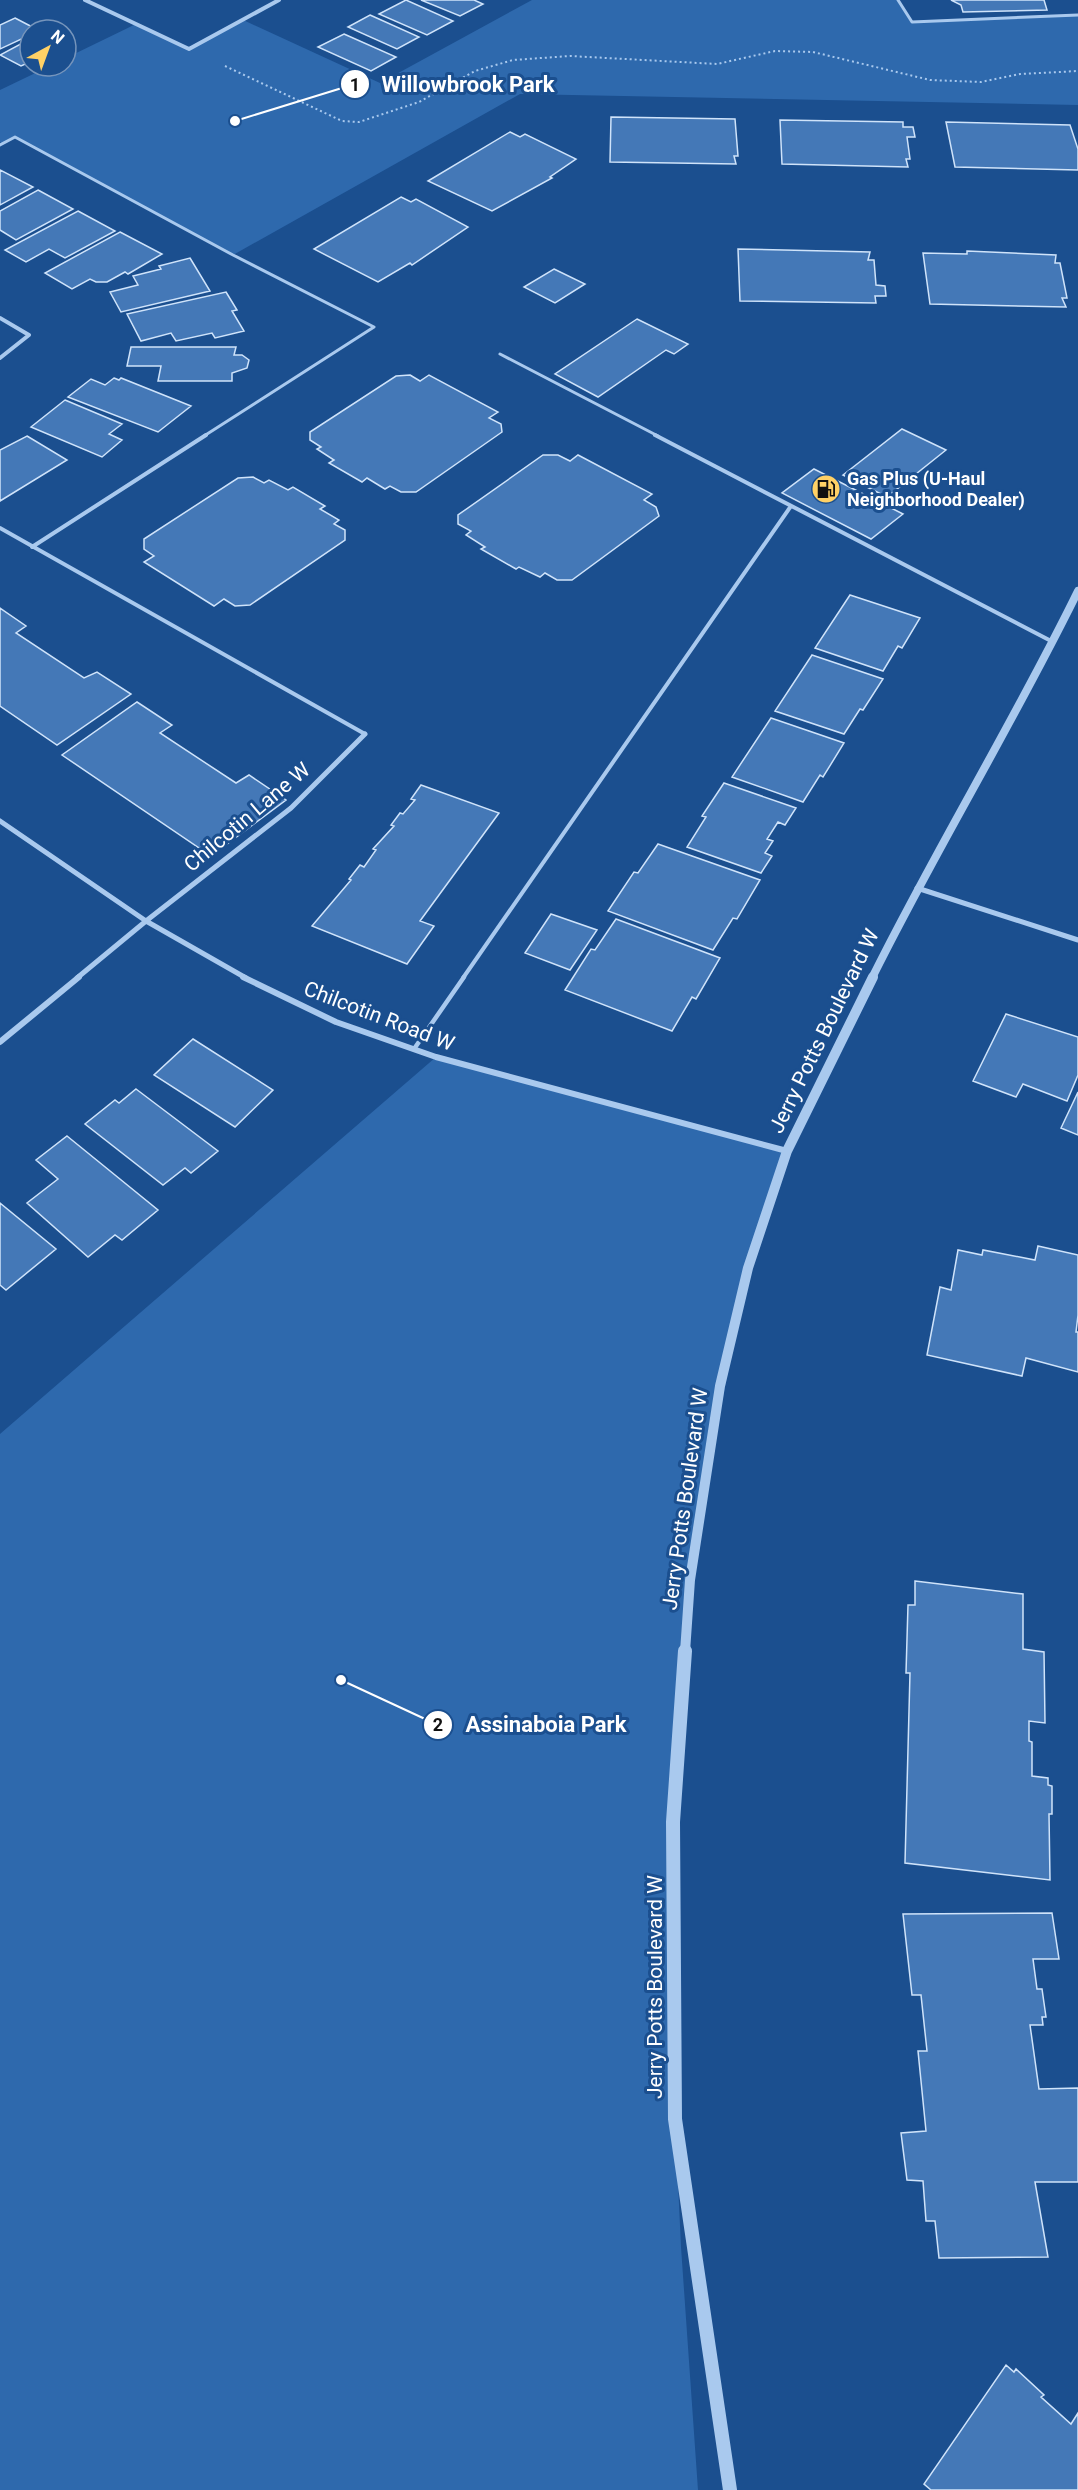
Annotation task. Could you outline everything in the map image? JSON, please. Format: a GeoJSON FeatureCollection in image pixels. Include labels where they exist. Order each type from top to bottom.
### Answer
{"type":"FeatureCollection","features":[{"type":"Feature","properties":{"kind":"street"},"geometry":{"type":"LineString","coordinates":[[85,0],[189,49],[279,0]]}},
{"type":"Feature","properties":{"kind":"street"},"geometry":{"type":"LineString","coordinates":[[0,318],[29,335],[0,358]]}},
{"type":"Feature","properties":{"kind":"street","name":"Jerry Potts Boulevard W"},"geometry":{"type":"LineString","coordinates":[[730,2490],[675,2118],[673,1822],[690,1580],[714,1419],[748,1268],[787,1151],[917,888],[1053,642],[1078,591]]}},
{"type":"Feature","properties":{"kind":"street","name":"Chilcotin Lane W"},"geometry":{"type":"LineString","coordinates":[[0,1042],[147,921],[291,808],[365,734]]}},
{"type":"Feature","properties":{"kind":"street","name":"Chilcotin Road W"},"geometry":{"type":"LineString","coordinates":[[0,821],[147,921],[258,985],[336,1022],[447,1060],[787,1151]]}},
{"type":"Feature","properties":{"kind":"street"},"geometry":{"type":"LineString","coordinates":[[917,888],[1078,940]]}},
{"type":"Feature","properties":{"kind":"lane"},"geometry":{"type":"LineString","coordinates":[[898,0],[912,22],[1078,15]]}},
{"type":"Feature","properties":{"kind":"lane"},"geometry":{"type":"LineString","coordinates":[[0,145],[15,138],[233,255],[374,327],[32,547]]}},
{"type":"Feature","properties":{"kind":"lane"},"geometry":{"type":"LineString","coordinates":[[500,354],[1053,642]]}},
{"type":"Feature","properties":{"kind":"lane"},"geometry":{"type":"LineString","coordinates":[[414,1049],[791,506]]}},
{"type":"Feature","properties":{"kind":"lane"},"geometry":{"type":"LineString","coordinates":[[0,528],[365,734]]}},
{"type":"Feature","properties":{"kind":"path"},"geometry":{"type":"LineString","coordinates":[[189,49],[342,121],[359,122],[418,102],[475,71],[513,60],[547,57],[570,56],[717,64],[775,51],[813,52],[930,80],[981,82],[1020,74],[1078,71]]}},
{"type":"Feature","properties":{"kind":"shaded area"},"geometry":{"type":"Polygon","coordinates":[[[532,0],[898,0],[912,22],[1078,15],[1078,105],[520,94],[233,255],[15,138],[3,144],[0,142],[0,90],[25,78],[78,78],[78,52],[136,24],[189,49],[241,19],[380,83],[532,0]]]}},
{"type":"Feature","properties":{"kind":"shaded area"},"geometry":{"type":"Polygon","coordinates":[[[436,1057],[787,1151],[748,1268],[692,1557],[673,1780],[675,2119],[681,2247],[698,2490],[0,2490],[0,1434],[436,1057]]]}},
{"type":"Feature","properties":{"kind":"building"},"geometry":{"type":"Polygon","coordinates":[[[406,0],[453,21],[427,35],[379,14],[406,0]]]}},
{"type":"Feature","properties":{"kind":"building"},"geometry":{"type":"Polygon","coordinates":[[[421,0],[474,0],[483,4],[460,16],[421,0]]]}},
{"type":"Feature","properties":{"kind":"building"},"geometry":{"type":"Polygon","coordinates":[[[951,0],[1044,0],[1047,10],[963,12],[961,5],[951,0]]]}},
{"type":"Feature","properties":{"kind":"building"},"geometry":{"type":"Polygon","coordinates":[[[370,15],[419,37],[397,49],[348,27],[370,15]]]}},
{"type":"Feature","properties":{"kind":"building"},"geometry":{"type":"Polygon","coordinates":[[[15,18],[18,20],[18,41],[0,49],[0,25],[15,18]]]}},
{"type":"Feature","properties":{"kind":"building"},"geometry":{"type":"Polygon","coordinates":[[[344,34],[396,57],[371,71],[318,47],[344,34]]]}},
{"type":"Feature","properties":{"kind":"building"},"geometry":{"type":"Polygon","coordinates":[[[18,45],[18,64],[0,55],[18,45]]]}},
{"type":"Feature","properties":{"kind":"building"},"geometry":{"type":"Polygon","coordinates":[[[611,117],[735,119],[738,156],[734,156],[736,164],[610,162],[611,117]]]}},
{"type":"Feature","properties":{"kind":"building"},"geometry":{"type":"Polygon","coordinates":[[[780,120],[903,122],[903,127],[913,127],[915,137],[907,137],[910,159],[906,159],[908,167],[782,164],[780,120]]]}},
{"type":"Feature","properties":{"kind":"building"},"geometry":{"type":"Polygon","coordinates":[[[946,122],[1070,125],[1078,149],[1078,170],[955,167],[946,122]]]}},
{"type":"Feature","properties":{"kind":"building"},"geometry":{"type":"Polygon","coordinates":[[[510,132],[520,137],[525,134],[576,159],[550,177],[552,178],[492,211],[428,181],[510,132]]]}},
{"type":"Feature","properties":{"kind":"building"},"geometry":{"type":"Polygon","coordinates":[[[0,170],[33,187],[0,205],[0,170]]]}},
{"type":"Feature","properties":{"kind":"building"},"geometry":{"type":"Polygon","coordinates":[[[38,190],[73,209],[16,240],[0,230],[0,211],[38,190]]]}},
{"type":"Feature","properties":{"kind":"building"},"geometry":{"type":"Polygon","coordinates":[[[401,197],[411,202],[416,199],[468,227],[412,265],[410,263],[378,282],[314,249],[401,197]]]}},
{"type":"Feature","properties":{"kind":"building"},"geometry":{"type":"Polygon","coordinates":[[[78,211],[115,231],[65,258],[49,249],[26,262],[5,250],[78,211]]]}},
{"type":"Feature","properties":{"kind":"building"},"geometry":{"type":"Polygon","coordinates":[[[120,232],[162,254],[128,274],[125,272],[107,282],[96,282],[90,279],[72,289],[45,273],[120,232]]]}},
{"type":"Feature","properties":{"kind":"building"},"geometry":{"type":"Polygon","coordinates":[[[738,249],[870,252],[868,260],[874,260],[876,285],[885,286],[886,296],[875,296],[876,303],[740,301],[738,249]]]}},
{"type":"Feature","properties":{"kind":"building"},"geometry":{"type":"Polygon","coordinates":[[[967,251],[1056,255],[1055,263],[1060,263],[1067,298],[1062,298],[1066,307],[930,304],[923,253],[967,254],[967,251]]]}},
{"type":"Feature","properties":{"kind":"building"},"geometry":{"type":"Polygon","coordinates":[[[190,258],[210,291],[121,312],[110,292],[138,285],[133,276],[190,258]]]}},
{"type":"Feature","properties":{"kind":"building"},"geometry":{"type":"Polygon","coordinates":[[[554,269],[585,284],[555,303],[524,287],[554,269]]]}},
{"type":"Feature","properties":{"kind":"building"},"geometry":{"type":"Polygon","coordinates":[[[226,292],[237,310],[232,311],[244,331],[215,338],[212,333],[176,341],[171,333],[141,341],[127,314],[226,292]]]}},
{"type":"Feature","properties":{"kind":"building"},"geometry":{"type":"Polygon","coordinates":[[[637,319],[688,344],[674,354],[666,350],[598,397],[555,374],[637,319]]]}},
{"type":"Feature","properties":{"kind":"building"},"geometry":{"type":"Polygon","coordinates":[[[131,347],[236,347],[234,355],[242,355],[249,360],[247,368],[232,373],[232,381],[158,381],[161,366],[127,366],[131,347]]]}},
{"type":"Feature","properties":{"kind":"building"},"geometry":{"type":"Polygon","coordinates":[[[410,375],[420,381],[429,375],[498,412],[489,418],[501,424],[502,432],[416,492],[401,492],[390,486],[385,489],[367,478],[362,482],[329,463],[334,460],[317,449],[321,447],[310,440],[310,432],[396,376],[410,375]]]}},
{"type":"Feature","properties":{"kind":"building"},"geometry":{"type":"Polygon","coordinates":[[[114,378],[119,380],[121,378],[191,406],[158,432],[68,397],[91,379],[105,385],[114,378]]]}},
{"type":"Feature","properties":{"kind":"building"},"geometry":{"type":"Polygon","coordinates":[[[65,400],[122,424],[109,434],[122,440],[102,457],[31,427],[65,400]]]}},
{"type":"Feature","properties":{"kind":"building"},"geometry":{"type":"Polygon","coordinates":[[[902,429],[946,450],[887,497],[843,475],[902,429]]]}},
{"type":"Feature","properties":{"kind":"building"},"geometry":{"type":"Polygon","coordinates":[[[27,436],[67,460],[0,501],[0,450],[27,436]]]}},
{"type":"Feature","properties":{"kind":"building"},"geometry":{"type":"Polygon","coordinates":[[[543,455],[558,455],[570,461],[578,455],[652,494],[644,500],[656,507],[659,516],[572,580],[557,580],[545,573],[540,577],[519,567],[516,569],[481,549],[485,547],[466,535],[471,531],[458,524],[458,515],[543,455]]]}},
{"type":"Feature","properties":{"kind":"building"},"geometry":{"type":"Polygon","coordinates":[[[814,469],[903,514],[871,539],[782,493],[814,469]]]}},
{"type":"Feature","properties":{"kind":"building"},"geometry":{"type":"Polygon","coordinates":[[[253,477],[264,483],[269,480],[288,490],[293,487],[325,506],[320,509],[339,520],[334,524],[345,530],[345,540],[250,605],[235,606],[224,599],[214,606],[144,562],[154,556],[144,549],[144,539],[238,478],[253,477]]]}},
{"type":"Feature","properties":{"kind":"building"},"geometry":{"type":"Polygon","coordinates":[[[850,595],[920,618],[902,648],[898,646],[883,671],[815,648],[850,595]]]}},
{"type":"Feature","properties":{"kind":"building"},"geometry":{"type":"Polygon","coordinates":[[[0,608],[26,626],[16,633],[84,678],[97,672],[131,694],[57,745],[0,706],[0,608]]]}},
{"type":"Feature","properties":{"kind":"building"},"geometry":{"type":"Polygon","coordinates":[[[812,655],[883,679],[844,734],[775,711],[812,655]]]}},
{"type":"Feature","properties":{"kind":"building"},"geometry":{"type":"Polygon","coordinates":[[[137,702],[172,725],[160,733],[236,783],[249,775],[286,800],[211,856],[62,755],[137,702]]]}},
{"type":"Feature","properties":{"kind":"building"},"geometry":{"type":"Polygon","coordinates":[[[771,718],[844,743],[823,777],[820,775],[803,802],[732,777],[771,718]]]}},
{"type":"Feature","properties":{"kind":"building"},"geometry":{"type":"Polygon","coordinates":[[[724,783],[796,808],[785,825],[778,822],[767,839],[773,841],[765,853],[772,856],[761,873],[687,847],[706,817],[702,816],[724,783]]]}},
{"type":"Feature","properties":{"kind":"building"},"geometry":{"type":"Polygon","coordinates":[[[421,785],[499,813],[420,921],[434,926],[407,964],[312,926],[351,880],[349,879],[360,865],[364,867],[376,850],[373,849],[394,826],[391,825],[400,813],[403,814],[415,800],[411,799],[421,785]]]}},
{"type":"Feature","properties":{"kind":"building"},"geometry":{"type":"Polygon","coordinates":[[[658,844],[760,880],[737,919],[733,918],[713,950],[608,911],[634,872],[638,873],[658,844]]]}},
{"type":"Feature","properties":{"kind":"building"},"geometry":{"type":"Polygon","coordinates":[[[551,914],[597,930],[570,970],[525,953],[551,914]]]}},
{"type":"Feature","properties":{"kind":"building"},"geometry":{"type":"Polygon","coordinates":[[[616,919],[720,958],[696,999],[692,997],[672,1031],[565,990],[591,949],[595,950],[616,919]]]}},
{"type":"Feature","properties":{"kind":"building"},"geometry":{"type":"Polygon","coordinates":[[[1006,1014],[1078,1037],[1078,1075],[1067,1101],[1023,1084],[1016,1097],[973,1081],[1006,1014]]]}},
{"type":"Feature","properties":{"kind":"building"},"geometry":{"type":"Polygon","coordinates":[[[193,1039],[273,1090],[235,1127],[154,1075],[193,1039]]]}},
{"type":"Feature","properties":{"kind":"building"},"geometry":{"type":"Polygon","coordinates":[[[136,1089],[218,1151],[191,1173],[185,1168],[163,1185],[85,1124],[115,1100],[119,1103],[136,1089]]]}},
{"type":"Feature","properties":{"kind":"building"},"geometry":{"type":"Polygon","coordinates":[[[1078,1092],[1078,1135],[1061,1128],[1078,1092]]]}},
{"type":"Feature","properties":{"kind":"building"},"geometry":{"type":"Polygon","coordinates":[[[67,1136],[158,1210],[122,1240],[115,1235],[88,1257],[27,1203],[58,1179],[36,1160],[67,1136]]]}},
{"type":"Feature","properties":{"kind":"building"},"geometry":{"type":"Polygon","coordinates":[[[0,1203],[56,1249],[6,1290],[0,1285],[0,1203]]]}},
{"type":"Feature","properties":{"kind":"building"},"geometry":{"type":"Polygon","coordinates":[[[1038,1246],[1078,1255],[1076,1332],[1078,1332],[1078,1372],[1026,1358],[1022,1376],[927,1355],[940,1287],[951,1290],[958,1250],[982,1255],[983,1250],[1035,1260],[1038,1246]]]}},
{"type":"Feature","properties":{"kind":"building"},"geometry":{"type":"Polygon","coordinates":[[[915,1581],[1023,1594],[1023,1649],[1044,1652],[1045,1723],[1029,1721],[1029,1741],[1032,1742],[1032,1776],[1048,1778],[1048,1785],[1052,1786],[1052,1814],[1049,1814],[1050,1880],[905,1863],[910,1673],[906,1673],[908,1605],[915,1605],[915,1581]]]}},
{"type":"Feature","properties":{"kind":"building"},"geometry":{"type":"Polygon","coordinates":[[[1052,1913],[1059,1959],[1033,1959],[1037,1989],[1042,1989],[1046,2017],[1042,2017],[1043,2025],[1030,2025],[1039,2089],[1078,2088],[1078,2182],[1035,2182],[1048,2257],[939,2258],[935,2221],[926,2221],[923,2181],[907,2180],[901,2133],[926,2131],[918,2051],[927,2051],[921,1995],[912,1995],[903,1914],[1052,1913]]]}},
{"type":"Feature","properties":{"kind":"building"},"geometry":{"type":"Polygon","coordinates":[[[1006,2365],[1014,2372],[1016,2369],[1044,2395],[1041,2397],[1071,2424],[1078,2413],[1078,2490],[931,2490],[924,2484],[1006,2365]]]}},
{"type":"Feature","properties":{"kind":"place","name":"Willowbrook Park"},"geometry":{"type":"Point","coordinates":[235,121]}},
{"type":"Feature","properties":{"kind":"place","name":"Gas Plus (U-Haul Neighborhood Dealer)"},"geometry":{"type":"Point","coordinates":[826,489]}},
{"type":"Feature","properties":{"kind":"place","name":"Assinaboia Park"},"geometry":{"type":"Point","coordinates":[341,1680]}}]}
